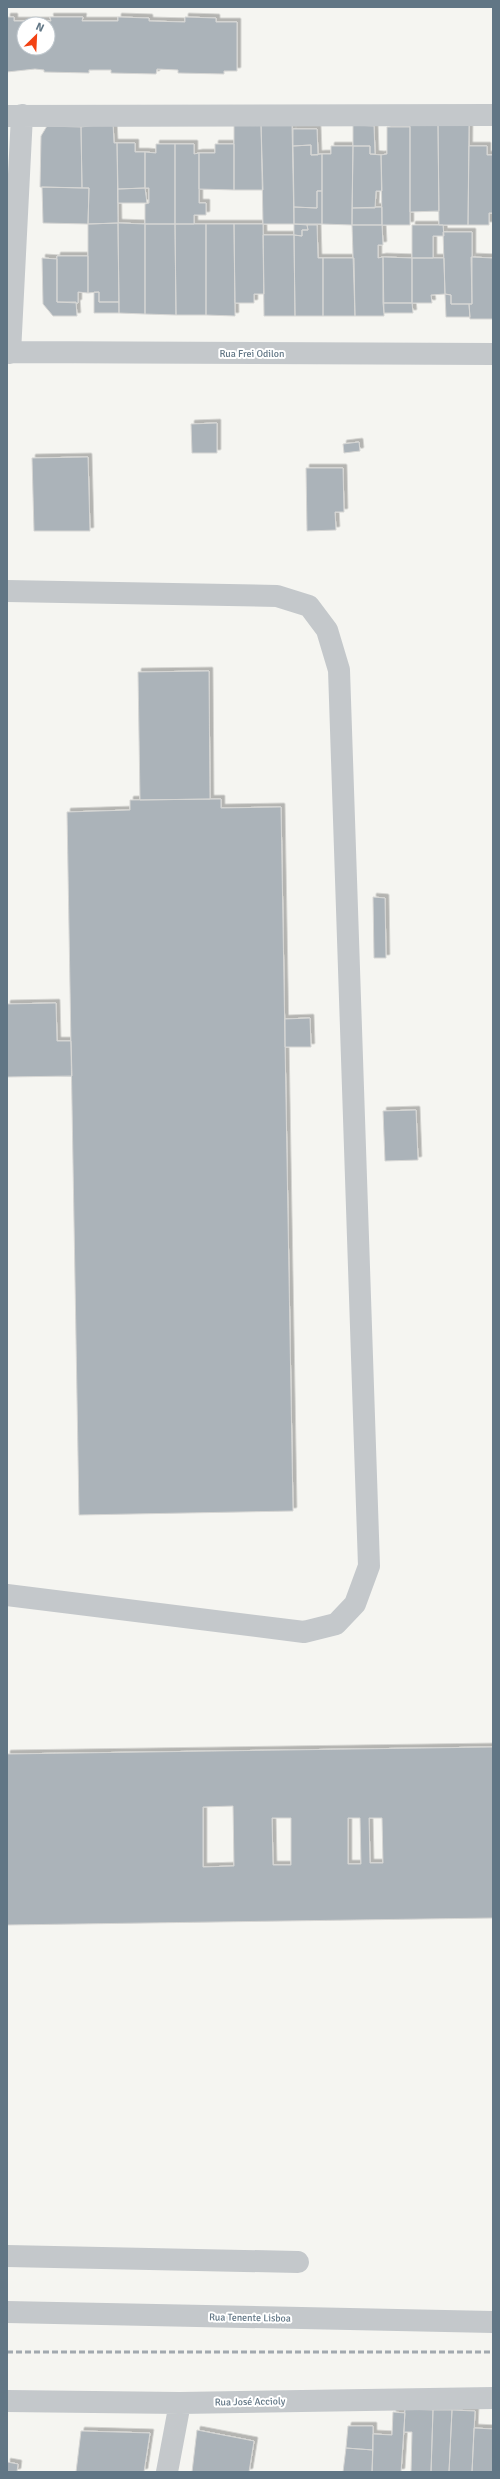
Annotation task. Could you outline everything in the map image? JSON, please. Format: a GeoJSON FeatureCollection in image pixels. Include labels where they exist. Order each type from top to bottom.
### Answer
{"type":"FeatureCollection","features":[{"type":"Feature","properties":{"kind":"street","name":"Rua Frei Odilon"},"geometry":{"type":"LineString","coordinates":[[493,115],[14,116],[9,353],[493,354]]}},
{"type":"Feature","properties":{"kind":"street"},"geometry":{"type":"LineString","coordinates":[[7,591],[277,596],[309,606],[327,630],[339,670],[369,1566],[355,1604],[336,1624],[304,1632],[7,1594]]}},
{"type":"Feature","properties":{"kind":"street"},"geometry":{"type":"LineString","coordinates":[[7,2256],[298,2262]]}},
{"type":"Feature","properties":{"kind":"street","name":"Rua Tenente Lisboa"},"geometry":{"type":"LineString","coordinates":[[7,2312],[493,2322]]}},
{"type":"Feature","properties":{"kind":"street","name":"Rua José Accioly"},"geometry":{"type":"LineString","coordinates":[[7,2402],[180,2403],[493,2398]]}},
{"type":"Feature","properties":{"kind":"street"},"geometry":{"type":"LineString","coordinates":[[167,2472],[180,2403]]}},
{"type":"Feature","properties":{"kind":"building"},"geometry":{"type":"Polygon","coordinates":[[[7,17],[14,17],[14,21],[16,21],[16,56],[56,56],[56,17],[83,17],[82,21],[118,21],[118,17],[149,18],[149,21],[185,22],[185,17],[216,18],[216,22],[237,22],[237,71],[224,71],[224,74],[178,73],[178,70],[157,69],[156,74],[111,73],[111,70],[89,70],[89,73],[44,72],[44,70],[35,69],[7,72],[7,17]]]}},
{"type":"Feature","properties":{"kind":"building"},"geometry":{"type":"Polygon","coordinates":[[[113,123],[114,143],[117,143],[118,223],[88,224],[89,188],[82,188],[81,127],[113,123]]]}},
{"type":"Feature","properties":{"kind":"building"},"geometry":{"type":"Polygon","coordinates":[[[234,123],[261,124],[263,190],[234,190],[234,123]]]}},
{"type":"Feature","properties":{"kind":"building"},"geometry":{"type":"Polygon","coordinates":[[[261,124],[292,125],[294,224],[263,224],[261,124]]]}},
{"type":"Feature","properties":{"kind":"building"},"geometry":{"type":"Polygon","coordinates":[[[353,125],[374,126],[375,154],[370,154],[370,146],[353,146],[353,125]]]}},
{"type":"Feature","properties":{"kind":"building"},"geometry":{"type":"Polygon","coordinates":[[[410,125],[438,125],[439,211],[410,212],[410,125]]]}},
{"type":"Feature","properties":{"kind":"building"},"geometry":{"type":"Polygon","coordinates":[[[438,125],[469,125],[468,225],[439,225],[438,125]]]}},
{"type":"Feature","properties":{"kind":"building"},"geometry":{"type":"Polygon","coordinates":[[[47,126],[81,127],[82,188],[40,187],[41,136],[47,126]]]}},
{"type":"Feature","properties":{"kind":"building"},"geometry":{"type":"Polygon","coordinates":[[[387,127],[410,127],[410,225],[382,225],[381,155],[387,154],[387,127]]]}},
{"type":"Feature","properties":{"kind":"building"},"geometry":{"type":"Polygon","coordinates":[[[293,129],[317,129],[318,155],[311,155],[311,145],[293,146],[293,129]]]}},
{"type":"Feature","properties":{"kind":"building"},"geometry":{"type":"Polygon","coordinates":[[[117,143],[135,143],[135,152],[145,152],[145,188],[118,189],[117,143]]]}},
{"type":"Feature","properties":{"kind":"building"},"geometry":{"type":"Polygon","coordinates":[[[156,144],[175,144],[175,224],[145,224],[145,204],[149,203],[149,188],[145,188],[145,152],[156,153],[156,144]]]}},
{"type":"Feature","properties":{"kind":"building"},"geometry":{"type":"Polygon","coordinates":[[[175,144],[194,144],[194,154],[199,153],[199,203],[206,203],[206,215],[194,215],[194,224],[175,224],[175,144]]]}},
{"type":"Feature","properties":{"kind":"building"},"geometry":{"type":"Polygon","coordinates":[[[215,144],[234,144],[234,190],[199,189],[199,153],[215,153],[215,144]]]}},
{"type":"Feature","properties":{"kind":"building"},"geometry":{"type":"Polygon","coordinates":[[[311,145],[311,155],[322,154],[322,191],[317,191],[317,208],[294,207],[293,146],[311,145]]]}},
{"type":"Feature","properties":{"kind":"building"},"geometry":{"type":"Polygon","coordinates":[[[331,146],[353,146],[352,225],[322,224],[322,154],[331,154],[331,146]]]}},
{"type":"Feature","properties":{"kind":"building"},"geometry":{"type":"Polygon","coordinates":[[[353,146],[370,146],[370,154],[381,155],[382,191],[376,191],[375,208],[352,208],[353,146]]]}},
{"type":"Feature","properties":{"kind":"building"},"geometry":{"type":"Polygon","coordinates":[[[469,146],[487,146],[487,155],[493,155],[493,213],[489,213],[489,225],[468,225],[469,146]]]}},
{"type":"Feature","properties":{"kind":"building"},"geometry":{"type":"Polygon","coordinates":[[[42,187],[89,188],[88,224],[43,223],[42,187]]]}},
{"type":"Feature","properties":{"kind":"building"},"geometry":{"type":"Polygon","coordinates":[[[145,188],[147,203],[118,203],[118,189],[145,188]]]}},
{"type":"Feature","properties":{"kind":"building"},"geometry":{"type":"Polygon","coordinates":[[[317,191],[322,191],[322,224],[294,224],[294,207],[317,208],[317,191]]]}},
{"type":"Feature","properties":{"kind":"building"},"geometry":{"type":"Polygon","coordinates":[[[382,207],[382,225],[352,225],[352,208],[382,207]]]}},
{"type":"Feature","properties":{"kind":"building"},"geometry":{"type":"Polygon","coordinates":[[[118,223],[145,224],[145,314],[119,313],[118,223]]]}},
{"type":"Feature","properties":{"kind":"building"},"geometry":{"type":"Polygon","coordinates":[[[118,223],[119,302],[99,302],[99,292],[88,293],[88,224],[118,223]]]}},
{"type":"Feature","properties":{"kind":"building"},"geometry":{"type":"Polygon","coordinates":[[[145,224],[175,224],[176,315],[145,314],[145,224]]]}},
{"type":"Feature","properties":{"kind":"building"},"geometry":{"type":"Polygon","coordinates":[[[175,224],[206,224],[206,315],[176,315],[175,224]]]}},
{"type":"Feature","properties":{"kind":"building"},"geometry":{"type":"Polygon","coordinates":[[[206,224],[234,224],[235,316],[206,315],[206,224]]]}},
{"type":"Feature","properties":{"kind":"building"},"geometry":{"type":"Polygon","coordinates":[[[234,224],[263,224],[264,294],[254,294],[254,303],[235,303],[234,224]]]}},
{"type":"Feature","properties":{"kind":"building"},"geometry":{"type":"Polygon","coordinates":[[[294,224],[307,225],[308,230],[302,230],[302,236],[294,235],[294,224]]]}},
{"type":"Feature","properties":{"kind":"building"},"geometry":{"type":"Polygon","coordinates":[[[307,225],[317,225],[318,258],[323,258],[323,316],[295,316],[294,235],[302,236],[302,230],[308,230],[307,225]]]}},
{"type":"Feature","properties":{"kind":"building"},"geometry":{"type":"Polygon","coordinates":[[[352,225],[382,225],[383,245],[378,245],[378,258],[383,257],[384,316],[355,316],[352,225]]]}},
{"type":"Feature","properties":{"kind":"building"},"geometry":{"type":"Polygon","coordinates":[[[412,225],[443,225],[444,236],[433,236],[433,258],[412,258],[412,225]]]}},
{"type":"Feature","properties":{"kind":"building"},"geometry":{"type":"Polygon","coordinates":[[[443,232],[472,232],[472,304],[451,304],[451,295],[445,294],[443,232]]]}},
{"type":"Feature","properties":{"kind":"building"},"geometry":{"type":"Polygon","coordinates":[[[263,235],[294,235],[295,316],[264,316],[263,235]]]}},
{"type":"Feature","properties":{"kind":"building"},"geometry":{"type":"Polygon","coordinates":[[[57,256],[88,256],[88,293],[78,292],[78,303],[57,302],[57,256]]]}},
{"type":"Feature","properties":{"kind":"building"},"geometry":{"type":"Polygon","coordinates":[[[383,257],[412,258],[412,303],[383,303],[383,257]]]}},
{"type":"Feature","properties":{"kind":"building"},"geometry":{"type":"Polygon","coordinates":[[[471,257],[493,258],[493,319],[470,319],[469,304],[472,304],[471,257]]]}},
{"type":"Feature","properties":{"kind":"building"},"geometry":{"type":"Polygon","coordinates":[[[42,258],[57,259],[57,302],[76,302],[77,316],[53,316],[43,304],[42,258]]]}},
{"type":"Feature","properties":{"kind":"building"},"geometry":{"type":"Polygon","coordinates":[[[323,258],[354,258],[355,316],[323,316],[323,258]]]}},
{"type":"Feature","properties":{"kind":"building"},"geometry":{"type":"Polygon","coordinates":[[[412,258],[444,258],[445,294],[431,295],[432,303],[412,303],[412,258]]]}},
{"type":"Feature","properties":{"kind":"building"},"geometry":{"type":"Polygon","coordinates":[[[94,292],[99,292],[99,302],[119,302],[119,313],[94,313],[94,292]]]}},
{"type":"Feature","properties":{"kind":"building"},"geometry":{"type":"Polygon","coordinates":[[[445,294],[451,295],[451,304],[469,304],[470,317],[446,317],[445,294]]]}},
{"type":"Feature","properties":{"kind":"building"},"geometry":{"type":"Polygon","coordinates":[[[383,303],[412,303],[413,313],[384,313],[383,303]]]}},
{"type":"Feature","properties":{"kind":"building"},"geometry":{"type":"Polygon","coordinates":[[[217,423],[217,453],[192,453],[191,424],[217,423]]]}},
{"type":"Feature","properties":{"kind":"building"},"geometry":{"type":"Polygon","coordinates":[[[359,442],[360,451],[344,453],[343,444],[359,442]]]}},
{"type":"Feature","properties":{"kind":"building"},"geometry":{"type":"Polygon","coordinates":[[[88,457],[90,531],[34,531],[32,458],[88,457]]]}},
{"type":"Feature","properties":{"kind":"building"},"geometry":{"type":"Polygon","coordinates":[[[306,468],[343,468],[344,512],[335,512],[336,530],[307,531],[306,468]]]}},
{"type":"Feature","properties":{"kind":"building"},"geometry":{"type":"Polygon","coordinates":[[[209,671],[210,799],[140,800],[138,672],[209,671]]]}},
{"type":"Feature","properties":{"kind":"building"},"geometry":{"type":"Polygon","coordinates":[[[221,799],[221,808],[281,807],[293,1511],[79,1515],[67,812],[130,810],[130,800],[221,799]]]}},
{"type":"Feature","properties":{"kind":"building"},"geometry":{"type":"Polygon","coordinates":[[[373,897],[385,898],[386,958],[374,958],[373,897]]]}},
{"type":"Feature","properties":{"kind":"building"},"geometry":{"type":"Polygon","coordinates":[[[56,1003],[57,1041],[71,1041],[72,1076],[7,1077],[7,1004],[56,1003]]]}},
{"type":"Feature","properties":{"kind":"building"},"geometry":{"type":"Polygon","coordinates":[[[310,1018],[311,1047],[285,1047],[285,1019],[310,1018]]]}},
{"type":"Feature","properties":{"kind":"building"},"geometry":{"type":"Polygon","coordinates":[[[416,1110],[418,1160],[385,1161],[383,1111],[416,1110]]]}},
{"type":"Feature","properties":{"kind":"building"},"geometry":{"type":"Polygon","coordinates":[[[493,1747],[493,1918],[7,1925],[7,1754],[493,1747]],[[233,1806],[203,1807],[203,1867],[234,1866],[233,1806]],[[272,1818],[273,1865],[291,1865],[291,1818],[272,1818]],[[348,1818],[348,1864],[361,1864],[360,1818],[348,1818]],[[369,1818],[370,1863],[383,1863],[382,1818],[369,1818]]]}},
{"type":"Feature","properties":{"kind":"building"},"geometry":{"type":"Polygon","coordinates":[[[405,2409],[433,2410],[431,2472],[411,2472],[412,2432],[404,2432],[405,2409]]]}},
{"type":"Feature","properties":{"kind":"building"},"geometry":{"type":"Polygon","coordinates":[[[433,2410],[452,2410],[449,2472],[431,2472],[433,2410]]]}},
{"type":"Feature","properties":{"kind":"building"},"geometry":{"type":"Polygon","coordinates":[[[452,2410],[475,2411],[472,2472],[449,2472],[452,2410]]]}},
{"type":"Feature","properties":{"kind":"building"},"geometry":{"type":"Polygon","coordinates":[[[393,2412],[405,2413],[401,2472],[372,2472],[373,2434],[392,2435],[393,2412]]]}},
{"type":"Feature","properties":{"kind":"building"},"geometry":{"type":"Polygon","coordinates":[[[348,2426],[373,2426],[373,2450],[346,2448],[348,2426]]]}},
{"type":"Feature","properties":{"kind":"building"},"geometry":{"type":"Polygon","coordinates":[[[474,2428],[493,2429],[493,2472],[472,2472],[474,2428]]]}},
{"type":"Feature","properties":{"kind":"building"},"geometry":{"type":"Polygon","coordinates":[[[197,2430],[254,2441],[249,2472],[192,2472],[197,2430]]]}},
{"type":"Feature","properties":{"kind":"building"},"geometry":{"type":"Polygon","coordinates":[[[81,2431],[150,2433],[144,2472],[76,2472],[81,2431]]]}},
{"type":"Feature","properties":{"kind":"building"},"geometry":{"type":"Polygon","coordinates":[[[346,2448],[373,2450],[372,2472],[343,2472],[346,2448]]]}},
{"type":"Feature","properties":{"kind":"building"},"geometry":{"type":"Polygon","coordinates":[[[7,2462],[18,2464],[17,2472],[7,2472],[7,2462]]]}},
{"type":"Feature","properties":{"kind":"railway"},"geometry":{"type":"LineString","coordinates":[[7,2352],[493,2352]]}}]}
